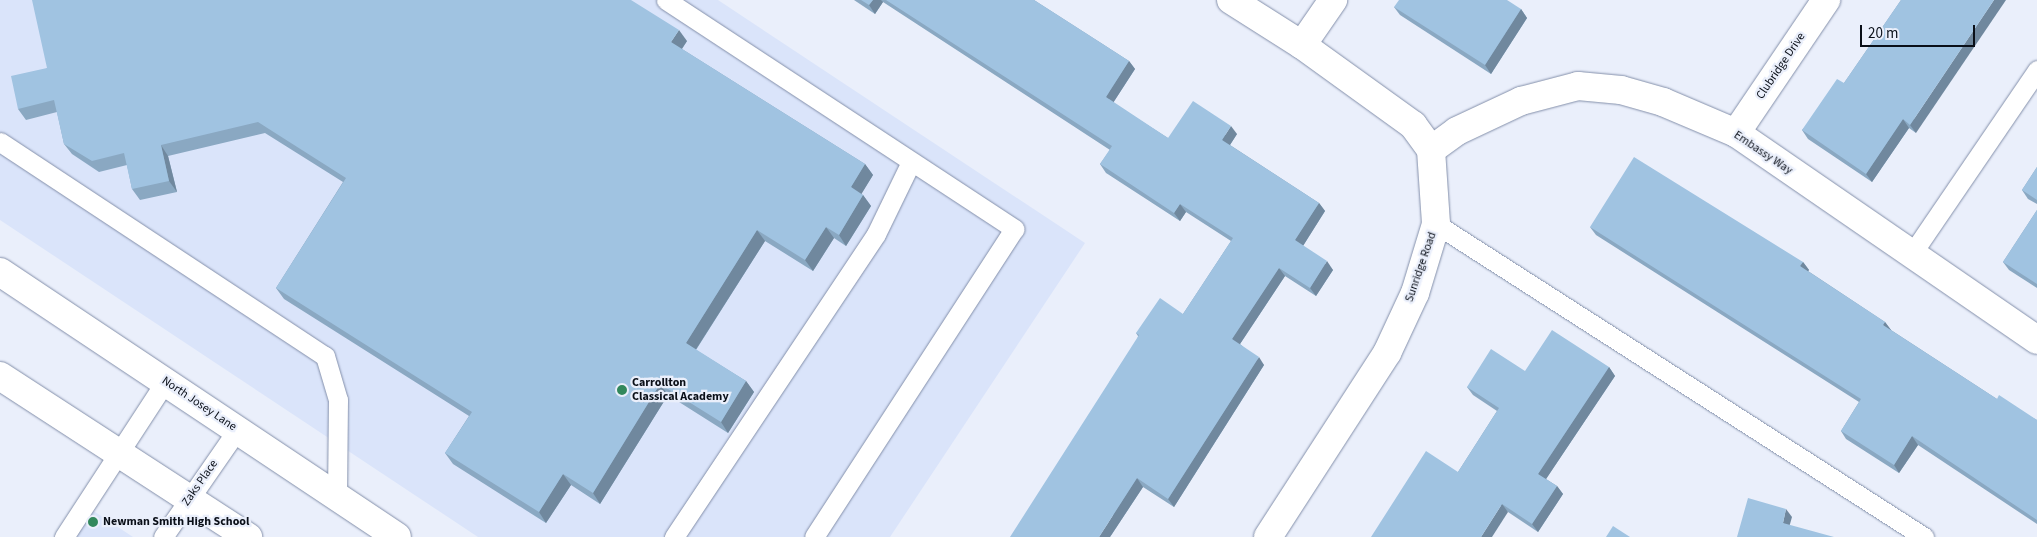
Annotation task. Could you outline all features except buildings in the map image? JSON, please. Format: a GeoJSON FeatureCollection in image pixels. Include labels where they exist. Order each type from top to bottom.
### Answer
{"type":"FeatureCollection","features":[{"type":"Feature","properties":{"kind":"street"},"geometry":{"type":"LineString","coordinates":[[1230,0],[1302,45],[1413,125],[1431,150]]}},
{"type":"Feature","properties":{"kind":"street"},"geometry":{"type":"LineString","coordinates":[[1302,45],[1333,0]]}},
{"type":"Feature","properties":{"kind":"street","name":"Clubridge Drive"},"geometry":{"type":"LineString","coordinates":[[1736,133],[1826,0]]}},
{"type":"Feature","properties":{"kind":"street","name":"Embassy Way"},"geometry":{"type":"LineString","coordinates":[[1431,150],[1457,131],[1520,101],[1578,86],[1621,90],[1663,102],[1736,133],[2037,340]]}},
{"type":"Feature","properties":{"kind":"street","name":"Sunridge Road"},"geometry":{"type":"LineString","coordinates":[[1268,537],[1387,353],[1415,293],[1436,224],[1431,150]]}},
{"type":"Feature","properties":{"kind":"street","name":"North Josey Lane"},"geometry":{"type":"LineString","coordinates":[[0,272],[397,537]]}},
{"type":"Feature","properties":{"kind":"street"},"geometry":{"type":"LineString","coordinates":[[0,376],[120,452],[248,537]]}},
{"type":"Feature","properties":{"kind":"lane"},"geometry":{"type":"LineString","coordinates":[[666,0],[1014,229],[814,537]]}},
{"type":"Feature","properties":{"kind":"lane"},"geometry":{"type":"LineString","coordinates":[[1911,255],[2037,70]]}},
{"type":"Feature","properties":{"kind":"lane"},"geometry":{"type":"LineString","coordinates":[[0,142],[324,356],[338,400],[337,497]]}},
{"type":"Feature","properties":{"kind":"lane"},"geometry":{"type":"LineString","coordinates":[[674,537],[876,234],[911,162]]}},
{"type":"Feature","properties":{"kind":"lane"},"geometry":{"type":"LineString","coordinates":[[1436,224],[1924,537]]}},
{"type":"Feature","properties":{"kind":"lane"},"geometry":{"type":"LineString","coordinates":[[64,537],[165,382]]}},
{"type":"Feature","properties":{"kind":"lane","name":"Zaks Place"},"geometry":{"type":"LineString","coordinates":[[163,537],[237,430]]}},
{"type":"Feature","properties":{"kind":"shaded area","name":"Carrollton Classical Academy"},"geometry":{"type":"Polygon","coordinates":[[[0,0],[718,0],[1085,243],[890,537],[478,537],[0,220],[0,0]]]}},
{"type":"Feature","properties":{"kind":"shaded area","name":"Newman Smith High School"},"geometry":{"type":"Polygon","coordinates":[[[86,506],[133,537],[67,537],[86,506]]]}},
{"type":"Feature","properties":{"kind":"place","name":"Carrollton Classical Academy"},"geometry":{"type":"Point","coordinates":[622,390]}},
{"type":"Feature","properties":{"kind":"place","name":"Newman Smith High School"},"geometry":{"type":"Point","coordinates":[93,522]}}]}
